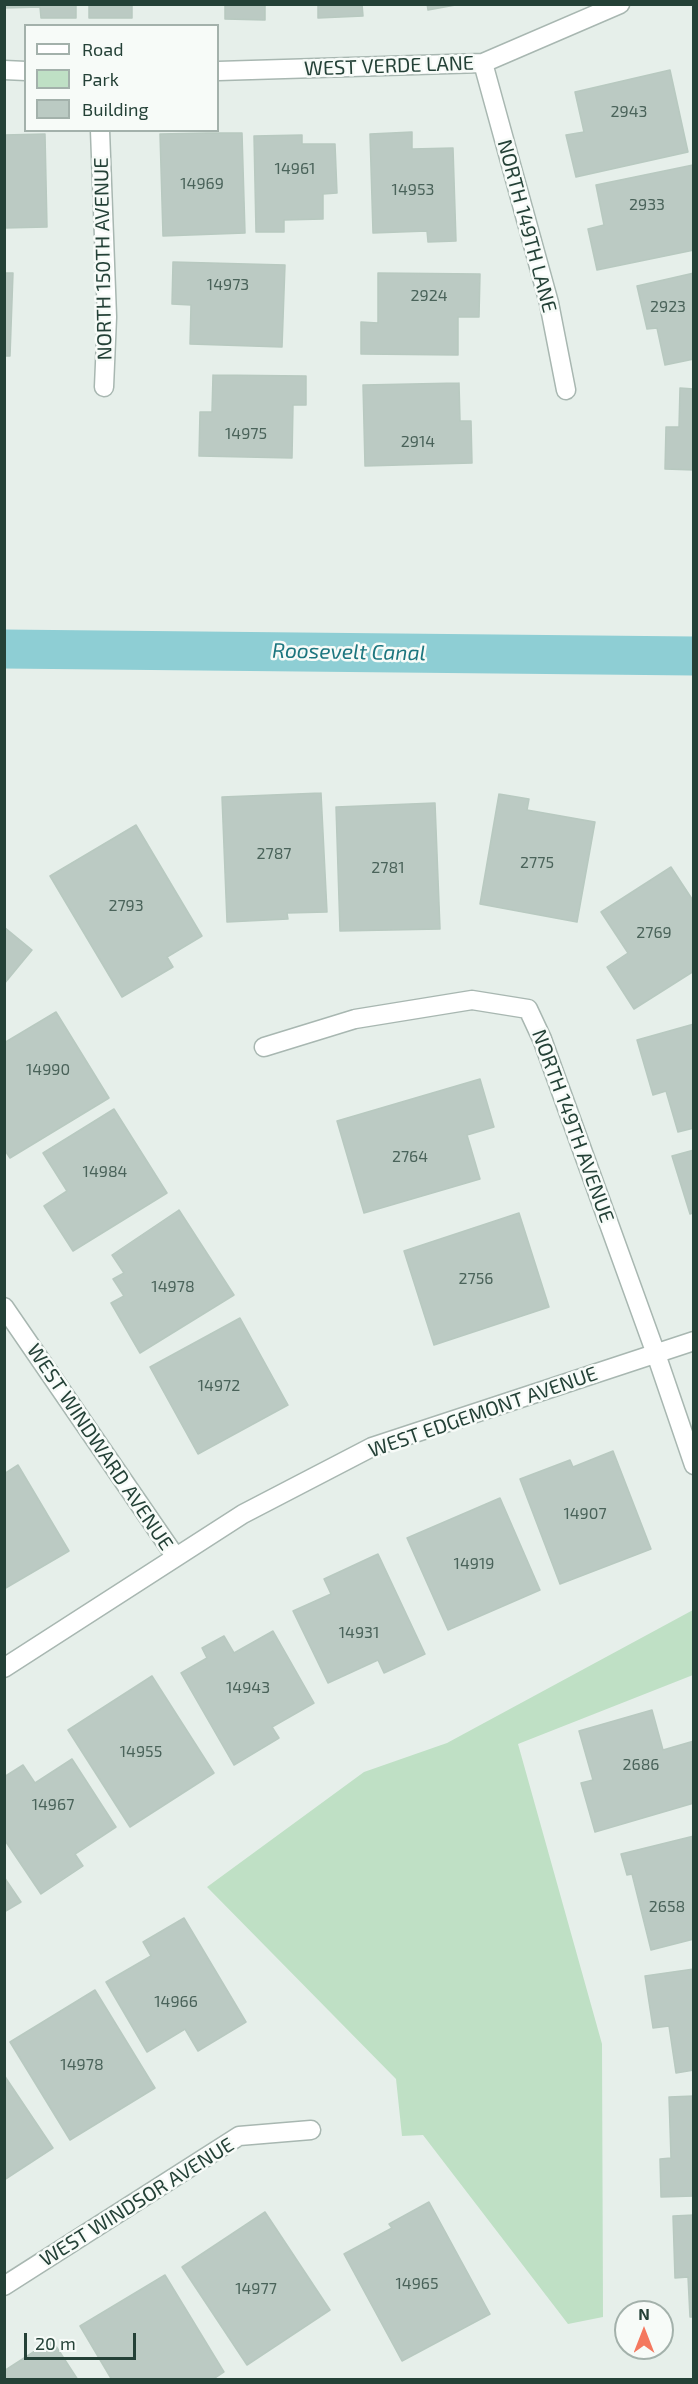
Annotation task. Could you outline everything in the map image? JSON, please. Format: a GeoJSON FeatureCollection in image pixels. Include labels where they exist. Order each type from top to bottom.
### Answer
{"type":"FeatureCollection","features":[{"type":"Feature","properties":{"kind":"street","name":"WEST VERDE LANE"},"geometry":{"type":"LineString","coordinates":[[219,71],[483,63],[620,4]]}},
{"type":"Feature","properties":{"kind":"street","name":"NORTH 149TH LANE"},"geometry":{"type":"LineString","coordinates":[[483,63],[549,303],[566,390]]}},
{"type":"Feature","properties":{"kind":"street"},"geometry":{"type":"LineString","coordinates":[[4,70],[24,71]]}},
{"type":"Feature","properties":{"kind":"street","name":"NORTH 150TH AVENUE"},"geometry":{"type":"LineString","coordinates":[[100,132],[107,317],[104,387]]}},
{"type":"Feature","properties":{"kind":"street","name":"NORTH 149TH AVENUE"},"geometry":{"type":"LineString","coordinates":[[264,1047],[355,1019],[472,1000],[528,1009],[542,1039],[656,1354],[693,1465]]}},
{"type":"Feature","properties":{"kind":"street","name":"WEST WINDWARD AVENUE"},"geometry":{"type":"LineString","coordinates":[[4,1307],[175,1556]]}},
{"type":"Feature","properties":{"kind":"street","name":"WEST EDGEMONT AVENUE"},"geometry":{"type":"LineString","coordinates":[[4,1668],[243,1514],[372,1447],[693,1341]]}},
{"type":"Feature","properties":{"kind":"street","name":"WEST WINDSOR AVENUE"},"geometry":{"type":"LineString","coordinates":[[4,2286],[239,2136],[311,2130]]}},
{"type":"Feature","properties":{"kind":"green space"},"geometry":{"type":"Polygon","coordinates":[[[693,1610],[693,1675],[518,1744],[602,2044],[603,2317],[568,2324],[423,2135],[402,2136],[396,2079],[207,1887],[364,1772],[447,1743],[693,1610]]]}},
{"type":"Feature","properties":{"kind":"building"},"geometry":{"type":"Polygon","coordinates":[[[4,4],[76,4],[76,18],[41,18],[40,7],[4,8],[4,4]]]}},
{"type":"Feature","properties":{"kind":"building"},"geometry":{"type":"Polygon","coordinates":[[[89,4],[132,4],[132,18],[89,18],[89,4]]]}},
{"type":"Feature","properties":{"kind":"building"},"geometry":{"type":"Polygon","coordinates":[[[225,4],[265,4],[265,20],[225,19],[225,4]]]}},
{"type":"Feature","properties":{"kind":"building"},"geometry":{"type":"Polygon","coordinates":[[[281,4],[362,4],[363,16],[318,18],[318,5],[281,4]]]}},
{"type":"Feature","properties":{"kind":"building"},"geometry":{"type":"Polygon","coordinates":[[[427,4],[461,4],[428,10],[427,4]]]}},
{"type":"Feature","properties":{"kind":"building"},"geometry":{"type":"Polygon","coordinates":[[[670,70],[688,152],[576,177],[566,135],[584,132],[575,92],[670,70]]]}},
{"type":"Feature","properties":{"kind":"building"},"geometry":{"type":"Polygon","coordinates":[[[412,132],[412,149],[453,148],[456,241],[428,242],[427,231],[373,233],[370,134],[412,132]]]}},
{"type":"Feature","properties":{"kind":"building"},"geometry":{"type":"Polygon","coordinates":[[[242,133],[245,233],[163,236],[160,134],[242,133]]]}},
{"type":"Feature","properties":{"kind":"building"},"geometry":{"type":"Polygon","coordinates":[[[45,134],[47,227],[4,228],[4,135],[45,134]]]}},
{"type":"Feature","properties":{"kind":"building"},"geometry":{"type":"Polygon","coordinates":[[[302,135],[302,144],[335,144],[337,193],[323,194],[323,219],[284,220],[284,232],[256,232],[254,136],[302,135]]]}},
{"type":"Feature","properties":{"kind":"building"},"geometry":{"type":"Polygon","coordinates":[[[693,165],[694,250],[597,270],[588,229],[604,225],[596,185],[693,165]]]}},
{"type":"Feature","properties":{"kind":"building"},"geometry":{"type":"Polygon","coordinates":[[[173,262],[285,265],[282,347],[190,344],[191,305],[172,304],[173,262]]]}},
{"type":"Feature","properties":{"kind":"building"},"geometry":{"type":"Polygon","coordinates":[[[4,273],[13,273],[10,356],[4,356],[4,273]]]}},
{"type":"Feature","properties":{"kind":"building"},"geometry":{"type":"Polygon","coordinates":[[[378,273],[480,274],[479,317],[458,317],[458,355],[361,354],[361,322],[378,323],[378,273]]]}},
{"type":"Feature","properties":{"kind":"building"},"geometry":{"type":"Polygon","coordinates":[[[694,273],[694,359],[665,365],[657,328],[647,329],[637,286],[694,273]]]}},
{"type":"Feature","properties":{"kind":"building"},"geometry":{"type":"Polygon","coordinates":[[[213,375],[306,376],[306,405],[293,405],[292,458],[199,456],[200,412],[212,412],[213,375]]]}},
{"type":"Feature","properties":{"kind":"building"},"geometry":{"type":"Polygon","coordinates":[[[459,383],[460,421],[471,421],[472,463],[365,466],[363,385],[459,383]]]}},
{"type":"Feature","properties":{"kind":"building"},"geometry":{"type":"Polygon","coordinates":[[[680,388],[694,389],[694,470],[665,469],[666,427],[679,427],[680,388]]]}},
{"type":"Feature","properties":{"kind":"building"},"geometry":{"type":"Polygon","coordinates":[[[321,793],[327,912],[287,913],[288,919],[227,922],[222,797],[321,793]]]}},
{"type":"Feature","properties":{"kind":"building"},"geometry":{"type":"Polygon","coordinates":[[[499,794],[529,799],[527,810],[595,822],[577,922],[480,904],[499,794]]]}},
{"type":"Feature","properties":{"kind":"building"},"geometry":{"type":"Polygon","coordinates":[[[435,803],[440,929],[340,931],[336,807],[435,803]]]}},
{"type":"Feature","properties":{"kind":"building"},"geometry":{"type":"Polygon","coordinates":[[[136,825],[202,936],[167,957],[173,967],[122,997],[50,876],[136,825]]]}},
{"type":"Feature","properties":{"kind":"building"},"geometry":{"type":"Polygon","coordinates":[[[671,867],[694,902],[694,971],[634,1009],[607,967],[628,953],[601,912],[671,867]]]}},
{"type":"Feature","properties":{"kind":"building"},"geometry":{"type":"Polygon","coordinates":[[[4,927],[32,950],[4,984],[4,927]]]}},
{"type":"Feature","properties":{"kind":"building"},"geometry":{"type":"Polygon","coordinates":[[[56,1012],[109,1098],[10,1158],[4,1149],[4,1043],[56,1012]]]}},
{"type":"Feature","properties":{"kind":"building"},"geometry":{"type":"Polygon","coordinates":[[[694,1024],[694,1128],[678,1132],[666,1091],[653,1095],[637,1040],[694,1024]]]}},
{"type":"Feature","properties":{"kind":"building"},"geometry":{"type":"Polygon","coordinates":[[[480,1079],[494,1127],[467,1135],[480,1179],[364,1213],[337,1121],[480,1079]]]}},
{"type":"Feature","properties":{"kind":"building"},"geometry":{"type":"Polygon","coordinates":[[[114,1109],[167,1193],[73,1251],[44,1206],[67,1191],[43,1153],[114,1109]]]}},
{"type":"Feature","properties":{"kind":"building"},"geometry":{"type":"Polygon","coordinates":[[[694,1150],[694,1216],[693,1213],[690,1214],[672,1156],[694,1150]]]}},
{"type":"Feature","properties":{"kind":"building"},"geometry":{"type":"Polygon","coordinates":[[[179,1210],[234,1295],[140,1353],[111,1303],[124,1296],[113,1279],[124,1273],[112,1255],[179,1210]]]}},
{"type":"Feature","properties":{"kind":"building"},"geometry":{"type":"Polygon","coordinates":[[[519,1213],[549,1307],[434,1345],[404,1251],[519,1213]]]}},
{"type":"Feature","properties":{"kind":"building"},"geometry":{"type":"Polygon","coordinates":[[[240,1318],[288,1405],[198,1454],[150,1367],[240,1318]]]}},
{"type":"Feature","properties":{"kind":"building"},"geometry":{"type":"Polygon","coordinates":[[[613,1451],[651,1549],[560,1584],[520,1479],[570,1460],[573,1467],[613,1451]]]}},
{"type":"Feature","properties":{"kind":"building"},"geometry":{"type":"Polygon","coordinates":[[[18,1465],[69,1551],[4,1589],[4,1474],[18,1465]]]}},
{"type":"Feature","properties":{"kind":"building"},"geometry":{"type":"Polygon","coordinates":[[[500,1498],[540,1590],[448,1630],[407,1538],[500,1498]]]}},
{"type":"Feature","properties":{"kind":"building"},"geometry":{"type":"Polygon","coordinates":[[[378,1554],[425,1654],[384,1673],[378,1660],[328,1683],[293,1611],[331,1594],[324,1579],[378,1554]]]}},
{"type":"Feature","properties":{"kind":"building"},"geometry":{"type":"Polygon","coordinates":[[[273,1631],[314,1703],[272,1727],[279,1738],[234,1765],[181,1673],[207,1658],[202,1648],[224,1636],[234,1653],[273,1631]]]}},
{"type":"Feature","properties":{"kind":"building"},"geometry":{"type":"Polygon","coordinates":[[[152,1676],[214,1773],[130,1827],[68,1730],[152,1676]]]}},
{"type":"Feature","properties":{"kind":"building"},"geometry":{"type":"Polygon","coordinates":[[[652,1710],[663,1750],[694,1741],[694,1803],[595,1832],[581,1783],[593,1780],[579,1731],[652,1710]]]}},
{"type":"Feature","properties":{"kind":"building"},"geometry":{"type":"Polygon","coordinates":[[[72,1759],[116,1827],[75,1854],[83,1866],[41,1894],[4,1839],[4,1777],[23,1765],[35,1783],[72,1759]]]}},
{"type":"Feature","properties":{"kind":"building"},"geometry":{"type":"Polygon","coordinates":[[[694,1836],[694,1939],[651,1950],[632,1874],[627,1875],[621,1854],[694,1836]]]}},
{"type":"Feature","properties":{"kind":"building"},"geometry":{"type":"Polygon","coordinates":[[[4,1877],[21,1902],[4,1912],[4,1877]]]}},
{"type":"Feature","properties":{"kind":"building"},"geometry":{"type":"Polygon","coordinates":[[[184,1918],[246,2022],[198,2051],[185,2029],[147,2052],[106,1982],[151,1956],[143,1942],[184,1918]]]}},
{"type":"Feature","properties":{"kind":"building"},"geometry":{"type":"Polygon","coordinates":[[[694,1969],[694,2070],[676,2073],[669,2026],[653,2028],[645,1976],[694,1969]]]}},
{"type":"Feature","properties":{"kind":"building"},"geometry":{"type":"Polygon","coordinates":[[[95,1990],[155,2088],[70,2140],[10,2042],[95,1990]]]}},
{"type":"Feature","properties":{"kind":"building"},"geometry":{"type":"Polygon","coordinates":[[[4,2075],[53,2148],[4,2180],[4,2075]]]}},
{"type":"Feature","properties":{"kind":"building"},"geometry":{"type":"Polygon","coordinates":[[[694,2096],[694,2196],[661,2197],[660,2159],[671,2158],[669,2097],[694,2096]]]}},
{"type":"Feature","properties":{"kind":"building"},"geometry":{"type":"Polygon","coordinates":[[[429,2202],[490,2314],[402,2361],[344,2254],[392,2228],[389,2224],[429,2202]]]}},
{"type":"Feature","properties":{"kind":"building"},"geometry":{"type":"Polygon","coordinates":[[[265,2212],[330,2310],[247,2365],[182,2267],[265,2212]]]}},
{"type":"Feature","properties":{"kind":"building"},"geometry":{"type":"Polygon","coordinates":[[[694,2215],[694,2317],[690,2317],[688,2277],[675,2278],[673,2216],[694,2215]]]}},
{"type":"Feature","properties":{"kind":"building"},"geometry":{"type":"Polygon","coordinates":[[[165,2275],[224,2372],[212,2380],[112,2380],[80,2326],[165,2275]]]}},
{"type":"Feature","properties":{"kind":"building"},"geometry":{"type":"Polygon","coordinates":[[[52,2340],[78,2380],[4,2380],[4,2371],[52,2340]]]}},
{"type":"Feature","properties":{"kind":"waterway","name":"Roosevelt Canal"},"geometry":{"type":"LineString","coordinates":[[4,649],[694,656]]}}]}
